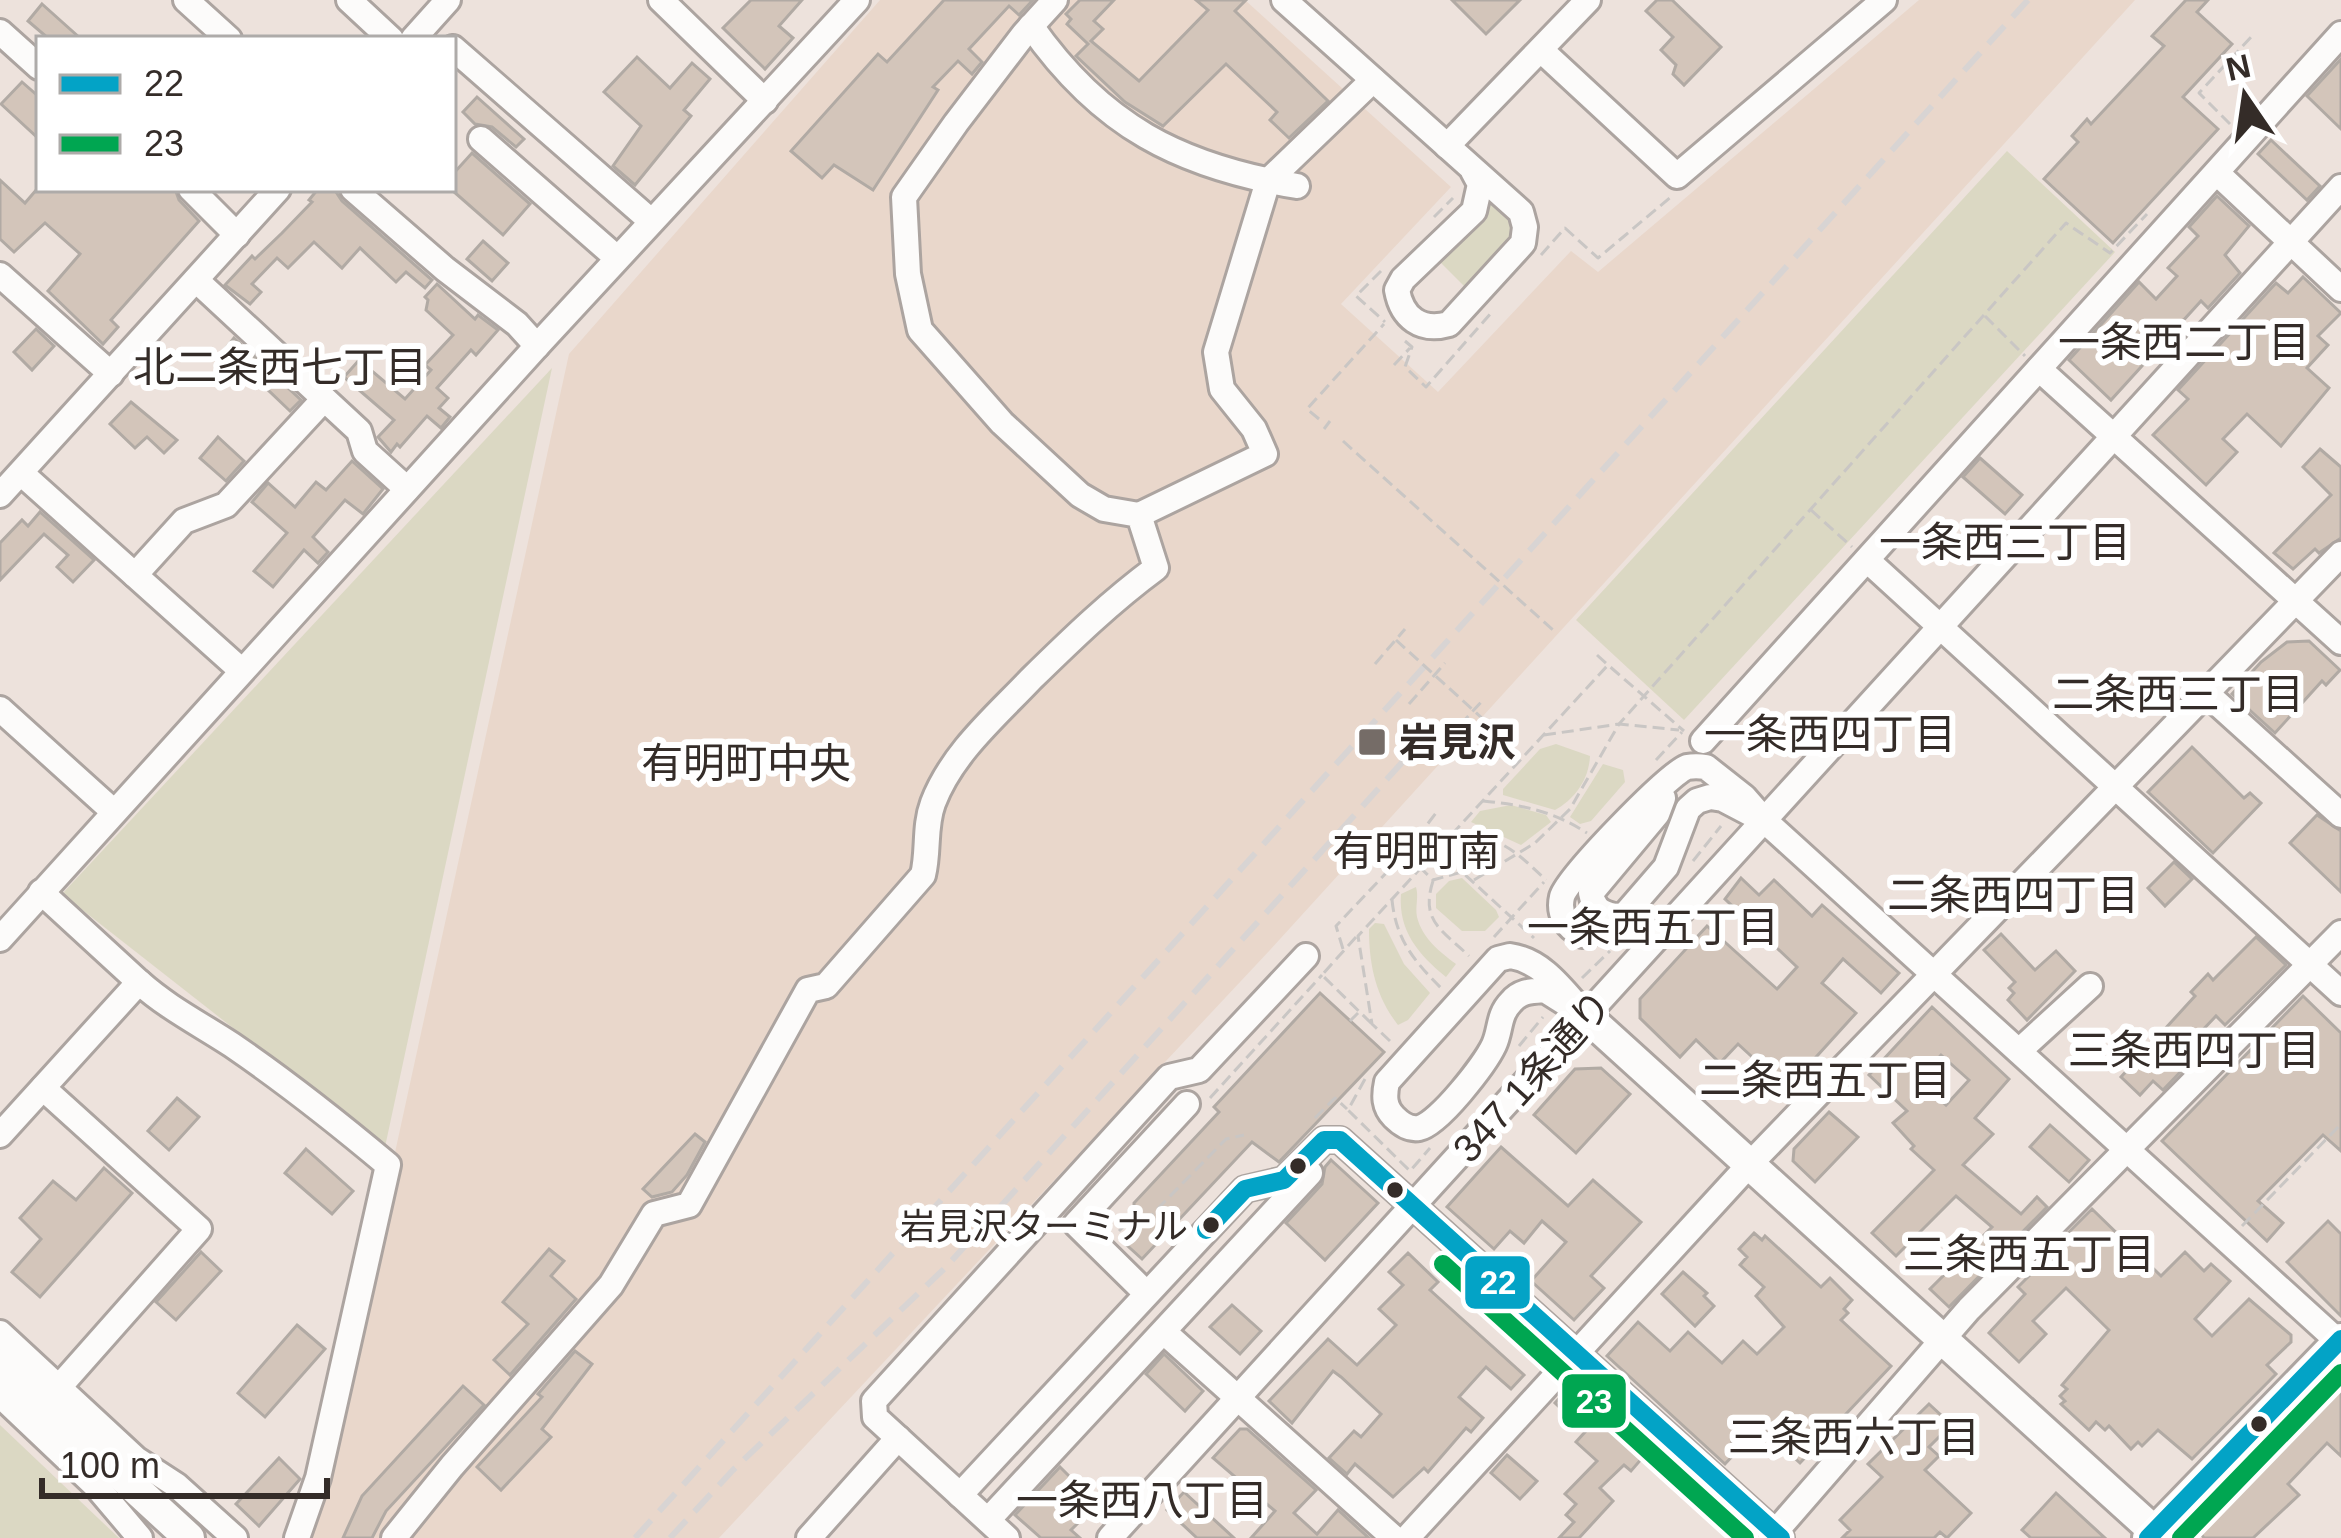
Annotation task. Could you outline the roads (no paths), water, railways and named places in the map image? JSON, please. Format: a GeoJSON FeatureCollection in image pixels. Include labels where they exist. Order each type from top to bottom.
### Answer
{"type":"FeatureCollection","features":[{"type":"Feature","properties":{"kind":"main road"},"geometry":{"type":"LineString","coordinates":[[1586,1016],[2155,1536],[2340,1342]]}},
{"type":"Feature","properties":{"kind":"main road"},"geometry":{"type":"LineString","coordinates":[[0,1364],[189,1538]]}},
{"type":"Feature","properties":{"kind":"street"},"geometry":{"type":"LineString","coordinates":[[187,0],[226,36]]}},
{"type":"Feature","properties":{"kind":"street"},"geometry":{"type":"LineString","coordinates":[[349,0],[388,36]]}},
{"type":"Feature","properties":{"kind":"street"},"geometry":{"type":"LineString","coordinates":[[427,34],[448,0]]}},
{"type":"Feature","properties":{"kind":"street"},"geometry":{"type":"LineString","coordinates":[[661,0],[765,101]]}},
{"type":"Feature","properties":{"kind":"street"},"geometry":{"type":"LineString","coordinates":[[5,924],[41,892],[857,0]]}},
{"type":"Feature","properties":{"kind":"street"},"geometry":{"type":"LineString","coordinates":[[1055,0],[904,197],[908,274],[920,330],[1002,423],[1080,495],[1104,509],[1139,515],[1265,454],[1254,429],[1222,389],[1216,352],[1268,181],[1373,80]]}},
{"type":"Feature","properties":{"kind":"street"},"geometry":{"type":"LineString","coordinates":[[1284,0],[1447,146],[1468,178],[1480,184],[1474,211],[1397,290],[1403,310],[1426,326],[1449,324],[1523,243],[1526,227],[1521,212],[1499,188],[1468,178]]}},
{"type":"Feature","properties":{"kind":"street"},"geometry":{"type":"LineString","coordinates":[[1447,146],[1588,0]]}},
{"type":"Feature","properties":{"kind":"street"},"geometry":{"type":"LineString","coordinates":[[1541,50],[1677,176],[1884,0]]}},
{"type":"Feature","properties":{"kind":"street"},"geometry":{"type":"LineString","coordinates":[[1031,26],[1058,65],[1145,139],[1193,160],[1297,186]]}},
{"type":"Feature","properties":{"kind":"street"},"geometry":{"type":"LineString","coordinates":[[0,32],[36,64]]}},
{"type":"Feature","properties":{"kind":"street"},"geometry":{"type":"LineString","coordinates":[[1694,738],[1867,560],[2341,34]]}},
{"type":"Feature","properties":{"kind":"street"},"geometry":{"type":"LineString","coordinates":[[456,51],[651,221]]}},
{"type":"Feature","properties":{"kind":"street"},"geometry":{"type":"LineString","coordinates":[[481,140],[617,258]]}},
{"type":"Feature","properties":{"kind":"street"},"geometry":{"type":"LineString","coordinates":[[2217,173],[2341,289]]}},
{"type":"Feature","properties":{"kind":"street","name":"347 1条通り"},"geometry":{"type":"LineString","coordinates":[[1110,1538],[2341,187]]}},
{"type":"Feature","properties":{"kind":"street"},"geometry":{"type":"LineString","coordinates":[[194,192],[237,235]]}},
{"type":"Feature","properties":{"kind":"street"},"geometry":{"type":"LineString","coordinates":[[0,495],[275,192]]}},
{"type":"Feature","properties":{"kind":"street"},"geometry":{"type":"LineString","coordinates":[[356,192],[518,324],[537,346]]}},
{"type":"Feature","properties":{"kind":"street"},"geometry":{"type":"LineString","coordinates":[[0,275],[111,374]]}},
{"type":"Feature","properties":{"kind":"street"},"geometry":{"type":"LineString","coordinates":[[196,280],[359,431],[365,451],[407,489]]}},
{"type":"Feature","properties":{"kind":"street"},"geometry":{"type":"LineString","coordinates":[[2039,369],[2341,642]]}},
{"type":"Feature","properties":{"kind":"street"},"geometry":{"type":"LineString","coordinates":[[135,575],[184,521],[226,505],[324,399]]}},
{"type":"Feature","properties":{"kind":"street"},"geometry":{"type":"LineString","coordinates":[[21,472],[242,671]]}},
{"type":"Feature","properties":{"kind":"street"},"geometry":{"type":"LineString","coordinates":[[394,1538],[611,1285],[654,1214],[689,1205],[808,989],[826,986],[923,875],[934,801],[962,753],[1107,604],[1156,568],[1139,515]]}},
{"type":"Feature","properties":{"kind":"street"},"geometry":{"type":"LineString","coordinates":[[1407,1538],[1749,1165],[2341,554]]}},
{"type":"Feature","properties":{"kind":"street"},"geometry":{"type":"LineString","coordinates":[[1867,560],[2341,993]]}},
{"type":"Feature","properties":{"kind":"street"},"geometry":{"type":"LineString","coordinates":[[2206,693],[2341,815]]}},
{"type":"Feature","properties":{"kind":"street"},"geometry":{"type":"LineString","coordinates":[[0,709],[113,812]]}},
{"type":"Feature","properties":{"kind":"street"},"geometry":{"type":"LineString","coordinates":[[1765,821],[1723,799],[1710,796],[1697,801],[1688,809],[1666,867],[1621,929],[1582,935],[1566,923],[1561,898],[1567,883],[1659,773],[1706,766],[2340,1342]]}},
{"type":"Feature","properties":{"kind":"street"},"geometry":{"type":"LineString","coordinates":[[41,892],[167,1008],[199,1024],[317,1107],[388,1165],[318,1478],[298,1538]]}},
{"type":"Feature","properties":{"kind":"street"},"geometry":{"type":"LineString","coordinates":[[960,1495],[1245,1189],[1284,1180],[1324,1140],[1340,1140],[1775,1536],[1969,1310],[2341,933]]}},
{"type":"Feature","properties":{"kind":"street"},"geometry":{"type":"LineString","coordinates":[[1559,994],[1545,989],[1513,999],[1502,1013],[1496,1042],[1485,1061],[1431,1123],[1410,1128],[1389,1112],[1387,1082],[1498,959],[1528,959],[1586,1016]]}},
{"type":"Feature","properties":{"kind":"street"},"geometry":{"type":"LineString","coordinates":[[1314,966],[1199,1070],[1169,1077],[874,1401],[875,1417],[997,1529],[1164,1332],[1340,1140]]}},
{"type":"Feature","properties":{"kind":"street"},"geometry":{"type":"LineString","coordinates":[[0,1135],[139,982]]}},
{"type":"Feature","properties":{"kind":"street"},"geometry":{"type":"LineString","coordinates":[[2019,1052],[2090,986]]}},
{"type":"Feature","properties":{"kind":"street"},"geometry":{"type":"LineString","coordinates":[[43,1088],[199,1229],[60,1386]]}},
{"type":"Feature","properties":{"kind":"street"},"geometry":{"type":"LineString","coordinates":[[1076,1224],[1154,1139],[1196,1104]]}},
{"type":"Feature","properties":{"kind":"street"},"geometry":{"type":"LineString","coordinates":[[1133,1117],[1154,1139]]}},
{"type":"Feature","properties":{"kind":"street"},"geometry":{"type":"LineString","coordinates":[[1055,1202],[1146,1294]]}},
{"type":"Feature","properties":{"kind":"street"},"geometry":{"type":"LineString","coordinates":[[1164,1332],[1394,1538]]}},
{"type":"Feature","properties":{"kind":"street"},"geometry":{"type":"LineString","coordinates":[[0,1333],[136,1459],[176,1485],[235,1538]]}},
{"type":"Feature","properties":{"kind":"street"},"geometry":{"type":"LineString","coordinates":[[0,1395],[96,1486],[140,1538]]}},
{"type":"Feature","properties":{"kind":"street"},"geometry":{"type":"LineString","coordinates":[[808,1538],[898,1438]]}},
{"type":"Feature","properties":{"kind":"railway"},"geometry":{"type":"LineString","coordinates":[[635,1538],[2028,0]]}},
{"type":"Feature","properties":{"kind":"railway"},"geometry":{"type":"LineString","coordinates":[[670,1538],[733,1470],[945,1268],[1416,747]]}},
{"type":"Feature","properties":{"kind":"place","name":"岩見沢"},"geometry":{"type":"Point","coordinates":[1372,742]}},
{"type":"Feature","properties":{"kind":"place","name":"岩見沢ターミナル"},"geometry":{"type":"Point","coordinates":[1211,1225]}},
{"type":"Feature","properties":{"kind":"district","name":"一条西二丁目"},"geometry":{"type":"Point","coordinates":[2184,342]}},
{"type":"Feature","properties":{"kind":"district","name":"北二条西七丁目"},"geometry":{"type":"Point","coordinates":[280,367]}},
{"type":"Feature","properties":{"kind":"district","name":"一条西三丁目"},"geometry":{"type":"Point","coordinates":[2005,542]}},
{"type":"Feature","properties":{"kind":"district","name":"二条西三丁目"},"geometry":{"type":"Point","coordinates":[2178,694]}},
{"type":"Feature","properties":{"kind":"district","name":"一条西四丁目"},"geometry":{"type":"Point","coordinates":[1830,734]}},
{"type":"Feature","properties":{"kind":"district","name":"有明町中央"},"geometry":{"type":"Point","coordinates":[746,763]}},
{"type":"Feature","properties":{"kind":"district","name":"有明町南"},"geometry":{"type":"Point","coordinates":[1416,851]}},
{"type":"Feature","properties":{"kind":"district","name":"二条西四丁目"},"geometry":{"type":"Point","coordinates":[2013,895]}},
{"type":"Feature","properties":{"kind":"district","name":"一条西五丁目"},"geometry":{"type":"Point","coordinates":[1653,927]}},
{"type":"Feature","properties":{"kind":"district","name":"三条西四丁目"},"geometry":{"type":"Point","coordinates":[2194,1050]}},
{"type":"Feature","properties":{"kind":"district","name":"二条西五丁目"},"geometry":{"type":"Point","coordinates":[1825,1080]}},
{"type":"Feature","properties":{"kind":"district","name":"三条西五丁目"},"geometry":{"type":"Point","coordinates":[2029,1254]}},
{"type":"Feature","properties":{"kind":"district","name":"三条西六丁目"},"geometry":{"type":"Point","coordinates":[1854,1437]}},
{"type":"Feature","properties":{"kind":"district","name":"一条西八丁目"},"geometry":{"type":"Point","coordinates":[1142,1500]}}]}
